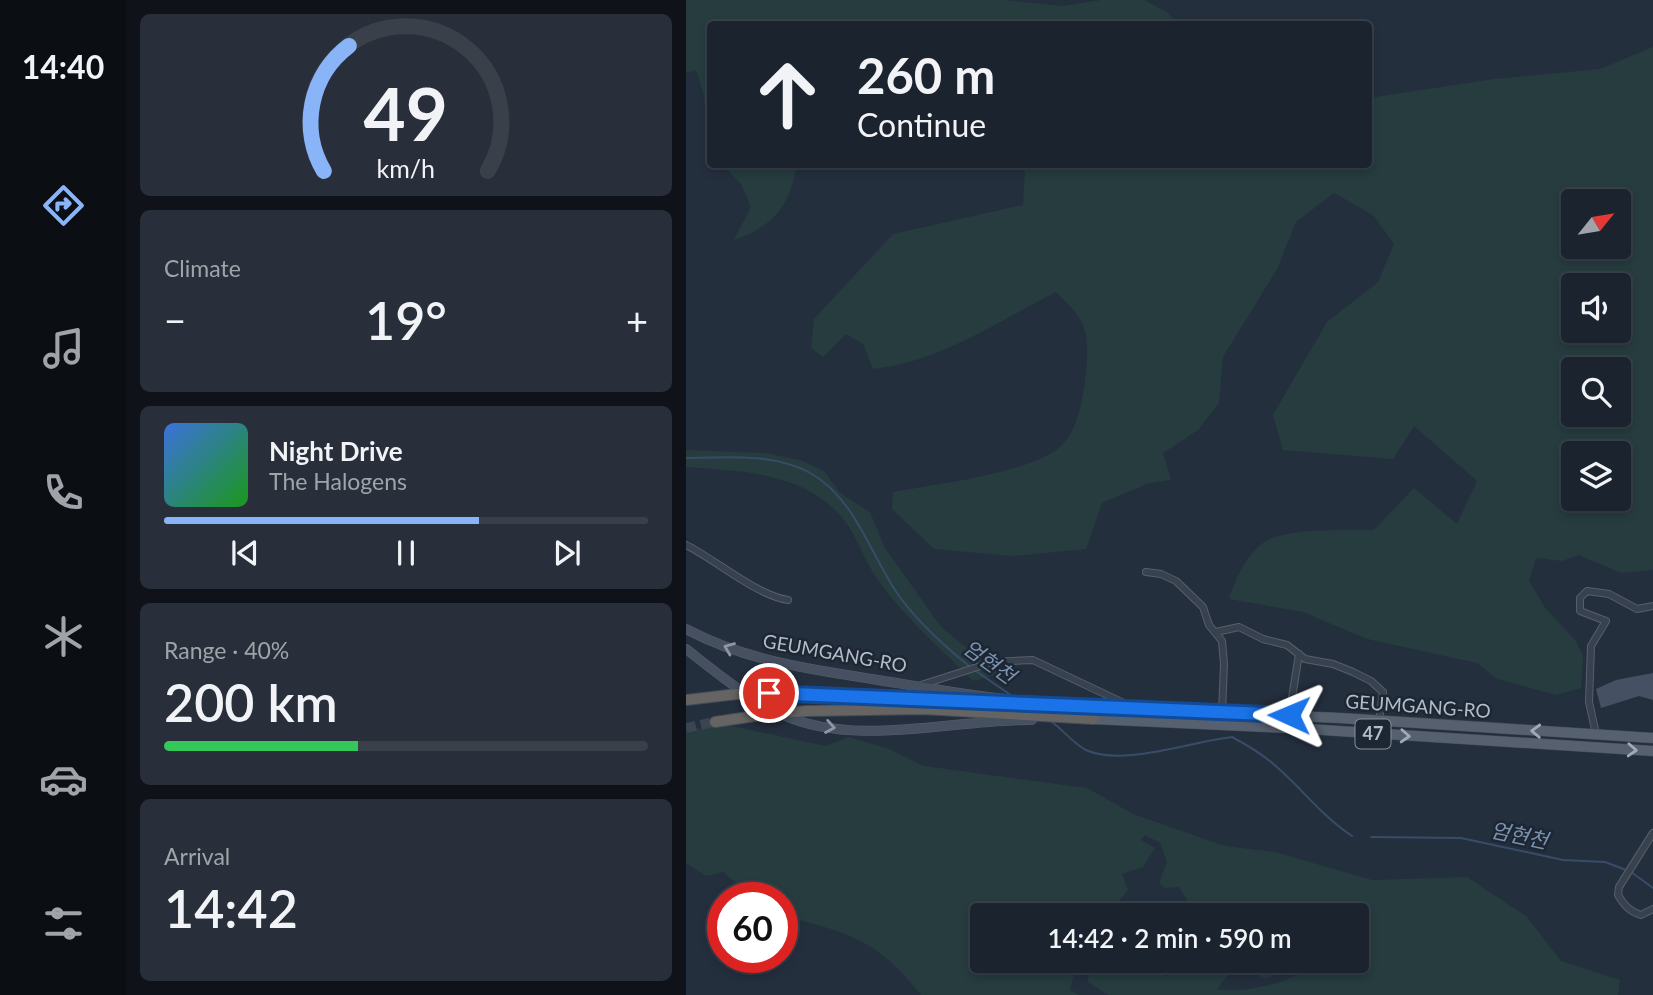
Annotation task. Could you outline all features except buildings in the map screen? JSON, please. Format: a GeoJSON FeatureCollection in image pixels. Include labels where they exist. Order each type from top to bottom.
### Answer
{"type":"FeatureCollection","features":[{"type":"Feature","properties":{"kind":"highway","name":"47"},"geometry":{"type":"LineString","coordinates":[[686,700],[769,693],[986,700],[1058,706]]}},
{"type":"Feature","properties":{"kind":"highway","name":"47"},"geometry":{"type":"LineString","coordinates":[[715,722],[768,714],[883,708],[1086,719]]}},
{"type":"Feature","properties":{"kind":"main road","name":"GEUMGANG-RO"},"geometry":{"type":"LineString","coordinates":[[686,629],[742,653],[777,663],[986,700]]}},
{"type":"Feature","properties":{"kind":"main road"},"geometry":{"type":"LineString","coordinates":[[686,649],[762,704],[785,715],[830,728],[879,730],[1012,717]]}},
{"type":"Feature","properties":{"kind":"main road"},"geometry":{"type":"LineString","coordinates":[[1277,715],[1292,704],[1303,716]]}},
{"type":"Feature","properties":{"kind":"main road","name":"GEUMGANG-RO"},"geometry":{"type":"LineString","coordinates":[[1058,706],[1289,715],[1653,738]]}},
{"type":"Feature","properties":{"kind":"main road","name":"GEUMGANG-RO"},"geometry":{"type":"LineString","coordinates":[[1086,719],[1653,751]]}},
{"type":"Feature","properties":{"kind":"street"},"geometry":{"type":"LineString","coordinates":[[686,545],[712,558],[774,598],[788,600]]}},
{"type":"Feature","properties":{"kind":"street"},"geometry":{"type":"LineString","coordinates":[[1146,572],[1161,574],[1177,581],[1203,607],[1209,625],[1222,641],[1222,713]]}},
{"type":"Feature","properties":{"kind":"street"},"geometry":{"type":"LineString","coordinates":[[1596,734],[1589,702],[1591,646],[1606,621],[1580,611],[1580,598],[1587,591],[1609,594],[1637,609],[1653,606]]}},
{"type":"Feature","properties":{"kind":"street"},"geometry":{"type":"LineString","coordinates":[[1216,632],[1239,627],[1263,639],[1287,645],[1306,659],[1333,664],[1380,687],[1379,722]]}},
{"type":"Feature","properties":{"kind":"street"},"geometry":{"type":"LineString","coordinates":[[1287,729],[1299,654]]}},
{"type":"Feature","properties":{"kind":"street"},"geometry":{"type":"LineString","coordinates":[[915,686],[993,662],[1033,660],[1138,710]]}},
{"type":"Feature","properties":{"kind":"street"},"geometry":{"type":"LineString","coordinates":[[1653,833],[1618,895],[1625,906],[1641,915],[1653,909]]}},
{"type":"Feature","properties":{"kind":"green space"},"geometry":{"type":"Polygon","coordinates":[[[686,0],[1005,0],[1063,6],[1101,0],[1144,0],[1167,12],[1175,21],[707,21],[707,120],[703,92],[696,70],[686,73],[686,0]]]}},
{"type":"Feature","properties":{"kind":"green space"},"geometry":{"type":"Polygon","coordinates":[[[1653,47],[1653,570],[1621,573],[1579,555],[1562,561],[1536,558],[1529,581],[1546,609],[1576,641],[1583,656],[1581,688],[1556,695],[1497,679],[1477,663],[1367,639],[1303,612],[1229,599],[1247,560],[1266,541],[1302,532],[1374,530],[1414,488],[1457,524],[1477,481],[1414,426],[1393,459],[1283,450],[1273,415],[1327,322],[1378,282],[1394,244],[1374,216],[1334,193],[1296,222],[1277,269],[1223,357],[1219,403],[1198,430],[1163,453],[1171,480],[1149,483],[1102,503],[1086,549],[1013,556],[934,549],[892,509],[893,492],[1008,470],[1031,463],[1063,444],[1077,419],[1082,401],[1087,346],[1080,319],[1056,292],[968,339],[898,365],[873,369],[863,344],[846,334],[823,357],[811,348],[814,319],[893,234],[1023,205],[1025,172],[1020,168],[1372,168],[1372,98],[1494,79],[1600,69],[1653,47]]]}},
{"type":"Feature","properties":{"kind":"green space"},"geometry":{"type":"Polygon","coordinates":[[[726,168],[796,168],[794,180],[778,213],[760,228],[734,240],[751,207],[741,184],[726,168]]]}},
{"type":"Feature","properties":{"kind":"green space"},"geometry":{"type":"Polygon","coordinates":[[[686,450],[765,453],[800,460],[824,471],[840,493],[870,512],[885,548],[941,627],[999,674],[973,681],[923,632],[888,594],[846,522],[824,501],[807,490],[769,476],[686,467],[686,450]]]}},
{"type":"Feature","properties":{"kind":"green space"},"geometry":{"type":"Polygon","coordinates":[[[686,723],[700,729],[722,724],[826,746],[849,737],[889,749],[924,766],[1087,788],[1133,814],[1225,846],[1275,852],[1372,880],[1467,877],[1527,917],[1561,961],[1620,980],[1618,995],[1108,995],[1088,982],[1088,973],[1164,973],[1169,979],[1167,973],[1230,973],[1217,989],[1240,990],[1270,985],[1301,973],[1369,973],[1369,903],[1189,903],[1179,887],[1165,888],[1159,883],[1167,862],[1160,843],[1145,835],[1141,840],[1155,848],[1143,867],[1122,874],[1128,890],[1117,903],[970,903],[970,973],[1072,973],[1070,990],[1079,995],[921,995],[891,962],[876,950],[845,934],[798,920],[798,882],[735,882],[723,872],[706,876],[686,863],[686,723]]]}},
{"type":"Feature","properties":{"kind":"green space"},"geometry":{"type":"Polygon","coordinates":[[[1258,973],[1275,973],[1270,978],[1261,978],[1258,973]]]}},
{"type":"Feature","properties":{"kind":"waterway","name":"엄현천"},"geometry":{"type":"LineString","coordinates":[[686,458],[734,457],[783,462],[812,474],[827,485],[860,526],[903,601],[929,631],[969,666]]}},
{"type":"Feature","properties":{"kind":"waterway","name":"엄현천"},"geometry":{"type":"LineString","coordinates":[[973,669],[1015,698]]}},
{"type":"Feature","properties":{"kind":"waterway","name":"엄현천"},"geometry":{"type":"LineString","coordinates":[[1052,722],[1086,750],[1119,756],[1232,737],[1273,763],[1352,836]]}},
{"type":"Feature","properties":{"kind":"waterway","name":"엄현천"},"geometry":{"type":"LineString","coordinates":[[1371,837],[1461,838],[1563,860],[1605,862],[1626,870]]}},
{"type":"Feature","properties":{"kind":"waterway","name":"엄현천"},"geometry":{"type":"LineString","coordinates":[[1631,872],[1653,888]]}},
{"type":"Feature","properties":{"kind":"tunnel"},"geometry":{"type":"LineString","coordinates":[[686,728],[715,722]]}},
{"type":"Feature","properties":{"kind":"route"},"geometry":{"type":"LineString","coordinates":[[769,693],[1289,715]]}}]}
